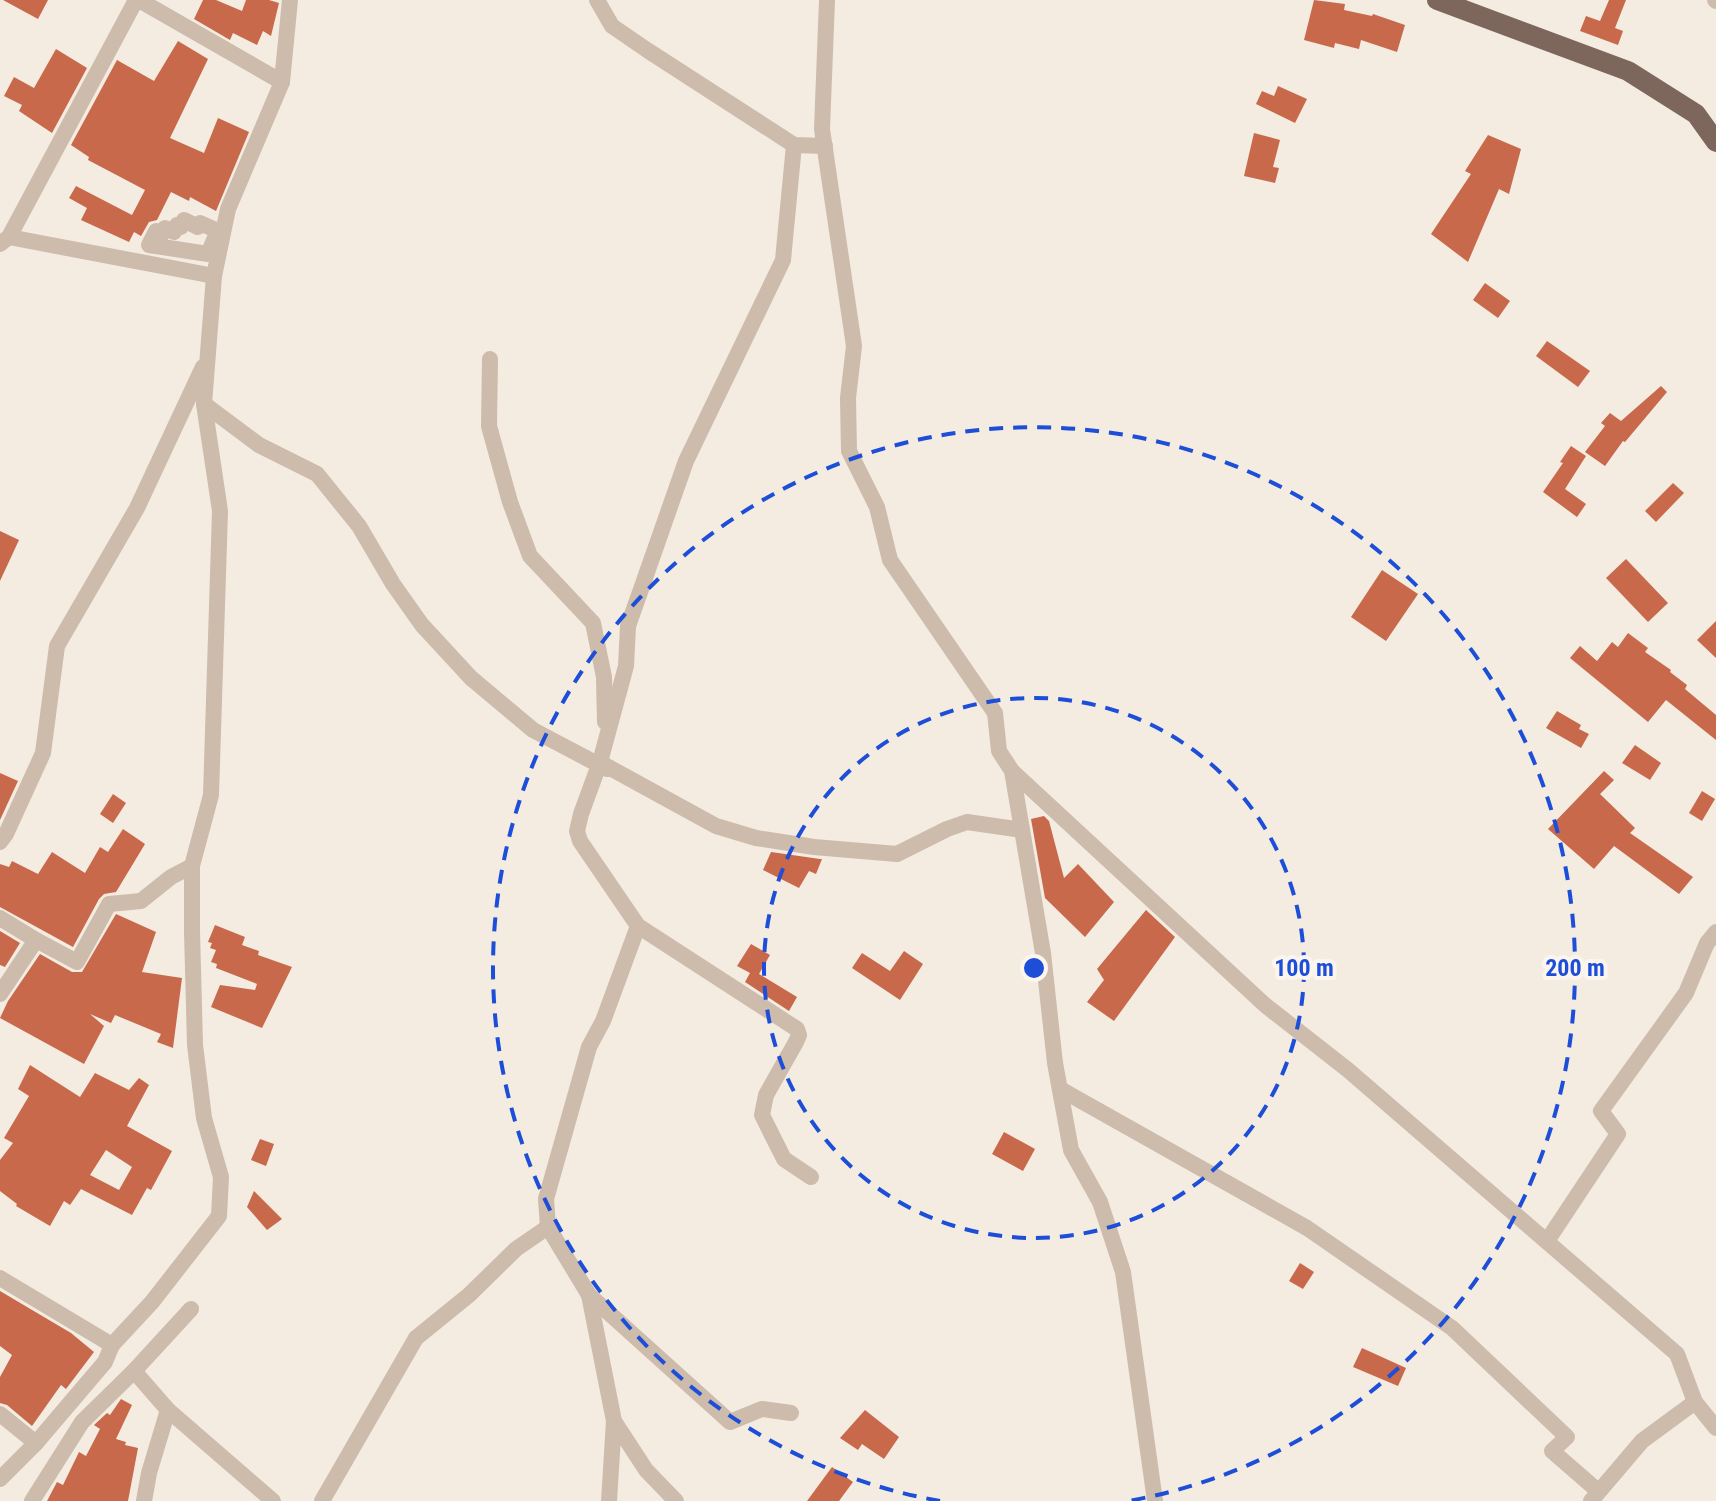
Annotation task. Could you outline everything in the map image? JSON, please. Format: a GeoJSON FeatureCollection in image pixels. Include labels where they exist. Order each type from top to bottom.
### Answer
{"type":"FeatureCollection","features":[{"type":"Feature","properties":{"kind":"main road"},"geometry":{"type":"LineString","coordinates":[[1437,0],[1628,71],[1696,114],[1716,142]]}},
{"type":"Feature","properties":{"kind":"street"},"geometry":{"type":"LineString","coordinates":[[214,276],[5,240],[138,0],[282,82]]}},
{"type":"Feature","properties":{"kind":"street"},"geometry":{"type":"LineString","coordinates":[[0,1479],[36,1443],[105,1362],[112,1345],[152,1302],[219,1216],[221,1177],[204,1118],[195,1045],[192,866],[211,795],[220,511],[204,404],[214,276],[228,209],[282,82],[290,0]]}},
{"type":"Feature","properties":{"kind":"street"},"geometry":{"type":"LineString","coordinates":[[597,0],[612,26],[794,145],[825,146]]}},
{"type":"Feature","properties":{"kind":"street"},"geometry":{"type":"LineString","coordinates":[[827,0],[822,129],[854,346],[848,398],[849,451],[877,507],[890,560],[995,713],[999,751],[1012,771],[1265,1005],[1348,1070],[1677,1354],[1695,1402],[1716,1428]]}},
{"type":"Feature","properties":{"kind":"street"},"geometry":{"type":"LineString","coordinates":[[794,145],[783,260],[686,461],[628,626],[626,666],[600,762],[577,831],[580,841],[638,926],[797,1029],[799,1035],[766,1095],[762,1115],[784,1159],[811,1177]]}},
{"type":"Feature","properties":{"kind":"street"},"geometry":{"type":"LineString","coordinates":[[0,842],[43,753],[57,646],[137,508],[208,356]]}},
{"type":"Feature","properties":{"kind":"street"},"geometry":{"type":"LineString","coordinates":[[204,404],[259,445],[317,474],[359,526],[393,584],[422,625],[471,678],[533,730],[607,769],[604,677],[593,623],[530,556],[510,502],[489,426],[490,359]]}},
{"type":"Feature","properties":{"kind":"street"},"geometry":{"type":"LineString","coordinates":[[600,762],[716,826],[756,838],[814,847],[897,854],[967,822],[1022,830]]}},
{"type":"Feature","properties":{"kind":"street"},"geometry":{"type":"LineString","coordinates":[[1012,771],[1043,953],[1071,1150],[1100,1202],[1123,1272],[1155,1501]]}},
{"type":"Feature","properties":{"kind":"street"},"geometry":{"type":"LineString","coordinates":[[0,918],[77,962],[109,904],[141,901],[171,877],[192,866]]}},
{"type":"Feature","properties":{"kind":"street"},"geometry":{"type":"LineString","coordinates":[[638,926],[603,1021],[589,1047],[546,1199],[548,1227],[589,1295],[730,1422],[762,1409],[791,1413]]}},
{"type":"Feature","properties":{"kind":"street"},"geometry":{"type":"LineString","coordinates":[[1547,1241],[1618,1134],[1601,1111],[1686,993],[1707,943],[1716,932]]}},
{"type":"Feature","properties":{"kind":"street"},"geometry":{"type":"LineString","coordinates":[[0,994],[36,940]]}},
{"type":"Feature","properties":{"kind":"street"},"geometry":{"type":"LineString","coordinates":[[1060,1089],[1307,1228],[1452,1328],[1567,1437],[1552,1451],[1595,1496],[1642,1441],[1695,1402]]}},
{"type":"Feature","properties":{"kind":"street"},"geometry":{"type":"LineString","coordinates":[[322,1501],[416,1338],[469,1295],[516,1249],[548,1227]]}},
{"type":"Feature","properties":{"kind":"street"},"geometry":{"type":"LineString","coordinates":[[0,1278],[112,1345]]}},
{"type":"Feature","properties":{"kind":"street"},"geometry":{"type":"LineString","coordinates":[[589,1295],[614,1421],[609,1501]]}},
{"type":"Feature","properties":{"kind":"street"},"geometry":{"type":"LineString","coordinates":[[32,1501],[82,1422],[191,1309]]}},
{"type":"Feature","properties":{"kind":"street"},"geometry":{"type":"LineString","coordinates":[[134,1371],[168,1410],[273,1501]]}},
{"type":"Feature","properties":{"kind":"street"},"geometry":{"type":"LineString","coordinates":[[144,1501],[168,1410]]}},
{"type":"Feature","properties":{"kind":"street"},"geometry":{"type":"LineString","coordinates":[[0,1414],[36,1443]]}},
{"type":"Feature","properties":{"kind":"street"},"geometry":{"type":"LineString","coordinates":[[614,1421],[646,1470],[676,1501]]}},
{"type":"Feature","properties":{"kind":"building"},"geometry":{"type":"Polygon","coordinates":[[[3,0],[48,0],[38,19],[3,0]]]}},
{"type":"Feature","properties":{"kind":"building"},"geometry":{"type":"Polygon","coordinates":[[[203,0],[216,0],[242,11],[246,0],[279,3],[271,36],[263,31],[257,45],[233,33],[230,40],[194,19],[203,0]]]}},
{"type":"Feature","properties":{"kind":"building"},"geometry":{"type":"Polygon","coordinates":[[[1314,0],[1345,4],[1344,10],[1373,14],[1405,25],[1397,52],[1361,40],[1359,49],[1335,43],[1334,48],[1304,40],[1314,0]]]}},
{"type":"Feature","properties":{"kind":"building"},"geometry":{"type":"Polygon","coordinates":[[[1609,0],[1626,0],[1615,28],[1623,31],[1618,45],[1580,31],[1586,16],[1600,21],[1609,0]]]}},
{"type":"Feature","properties":{"kind":"building"},"geometry":{"type":"Polygon","coordinates":[[[178,41],[208,59],[170,138],[204,153],[218,118],[249,132],[216,211],[190,197],[189,201],[171,192],[157,220],[149,222],[141,236],[134,232],[129,242],[81,220],[87,208],[69,198],[76,186],[132,215],[145,190],[88,160],[89,157],[71,145],[117,60],[154,81],[178,41]]]}},
{"type":"Feature","properties":{"kind":"building"},"geometry":{"type":"Polygon","coordinates":[[[56,49],[87,68],[52,133],[19,111],[22,105],[4,96],[14,77],[34,88],[56,49]]]}},
{"type":"Feature","properties":{"kind":"building"},"geometry":{"type":"Polygon","coordinates":[[[1278,86],[1307,99],[1295,123],[1256,104],[1262,91],[1274,96],[1278,86]]]}},
{"type":"Feature","properties":{"kind":"building"},"geometry":{"type":"Polygon","coordinates":[[[1254,133],[1280,140],[1273,167],[1279,168],[1275,183],[1244,176],[1254,133]]]}},
{"type":"Feature","properties":{"kind":"building"},"geometry":{"type":"Polygon","coordinates":[[[1488,135],[1521,149],[1509,194],[1499,189],[1468,262],[1431,234],[1471,174],[1465,171],[1488,135]]]}},
{"type":"Feature","properties":{"kind":"building"},"geometry":{"type":"Polygon","coordinates":[[[1485,283],[1510,301],[1498,318],[1473,300],[1485,283]]]}},
{"type":"Feature","properties":{"kind":"building"},"geometry":{"type":"Polygon","coordinates":[[[1547,341],[1590,371],[1578,387],[1536,356],[1547,341]]]}},
{"type":"Feature","properties":{"kind":"building"},"geometry":{"type":"Polygon","coordinates":[[[1661,386],[1667,392],[1605,466],[1585,452],[1605,426],[1601,423],[1610,413],[1621,421],[1661,386]]]}},
{"type":"Feature","properties":{"kind":"building"},"geometry":{"type":"Polygon","coordinates":[[[1571,446],[1586,456],[1565,489],[1586,504],[1577,517],[1543,492],[1571,446]]]}},
{"type":"Feature","properties":{"kind":"building"},"geometry":{"type":"Polygon","coordinates":[[[1673,483],[1684,493],[1656,522],[1645,511],[1673,483]]]}},
{"type":"Feature","properties":{"kind":"building"},"geometry":{"type":"Polygon","coordinates":[[[0,531],[19,540],[0,581],[0,531]]]}},
{"type":"Feature","properties":{"kind":"building"},"geometry":{"type":"Polygon","coordinates":[[[1626,559],[1668,603],[1648,622],[1606,578],[1626,559]]]}},
{"type":"Feature","properties":{"kind":"building"},"geometry":{"type":"Polygon","coordinates":[[[1382,570],[1418,594],[1386,641],[1351,617],[1382,570]]]}},
{"type":"Feature","properties":{"kind":"building"},"geometry":{"type":"Polygon","coordinates":[[[1716,621],[1716,658],[1697,640],[1716,621]]]}},
{"type":"Feature","properties":{"kind":"building"},"geometry":{"type":"Polygon","coordinates":[[[1628,633],[1648,648],[1645,652],[1671,670],[1687,685],[1685,689],[1716,715],[1716,740],[1666,700],[1648,722],[1570,658],[1580,646],[1597,661],[1612,642],[1618,647],[1628,633]]]}},
{"type":"Feature","properties":{"kind":"building"},"geometry":{"type":"Polygon","coordinates":[[[1557,711],[1581,725],[1579,729],[1589,734],[1581,748],[1546,728],[1557,711]]]}},
{"type":"Feature","properties":{"kind":"building"},"geometry":{"type":"Polygon","coordinates":[[[1635,745],[1661,763],[1650,780],[1622,763],[1635,745]]]}},
{"type":"Feature","properties":{"kind":"building"},"geometry":{"type":"Polygon","coordinates":[[[1604,771],[1614,780],[1600,794],[1635,828],[1630,833],[1693,877],[1679,894],[1614,846],[1594,869],[1548,829],[1604,771]]]}},
{"type":"Feature","properties":{"kind":"building"},"geometry":{"type":"Polygon","coordinates":[[[0,773],[18,781],[0,820],[0,773]]]}},
{"type":"Feature","properties":{"kind":"building"},"geometry":{"type":"Polygon","coordinates":[[[1702,791],[1715,799],[1702,821],[1689,813],[1702,791]]]}},
{"type":"Feature","properties":{"kind":"building"},"geometry":{"type":"Polygon","coordinates":[[[113,794],[126,803],[113,823],[100,814],[113,794]]]}},
{"type":"Feature","properties":{"kind":"building"},"geometry":{"type":"Polygon","coordinates":[[[1044,816],[1049,821],[1064,878],[1078,864],[1114,902],[1085,937],[1045,898],[1031,819],[1044,816]]]}},
{"type":"Feature","properties":{"kind":"building"},"geometry":{"type":"Polygon","coordinates":[[[123,829],[145,844],[116,892],[104,894],[99,899],[73,947],[0,907],[0,864],[9,867],[12,861],[38,874],[52,852],[85,873],[100,847],[108,852],[123,829]]]}},
{"type":"Feature","properties":{"kind":"building"},"geometry":{"type":"Polygon","coordinates":[[[771,852],[822,859],[816,874],[809,871],[799,888],[763,870],[771,852]]]}},
{"type":"Feature","properties":{"kind":"building"},"geometry":{"type":"Polygon","coordinates":[[[1146,910],[1175,937],[1114,1021],[1087,1002],[1104,980],[1097,969],[1146,910]]]}},
{"type":"Feature","properties":{"kind":"building"},"geometry":{"type":"Polygon","coordinates":[[[116,914],[156,932],[142,972],[182,978],[173,1048],[157,1042],[161,1034],[115,1015],[111,1023],[90,1014],[104,1026],[84,1064],[0,1018],[40,954],[72,972],[82,972],[116,914]]]}},
{"type":"Feature","properties":{"kind":"building"},"geometry":{"type":"Polygon","coordinates":[[[215,925],[245,937],[242,945],[259,951],[258,955],[292,967],[262,1028],[211,1007],[220,985],[255,990],[257,984],[216,968],[217,964],[211,962],[216,950],[210,948],[212,943],[208,942],[215,925]]]}},
{"type":"Feature","properties":{"kind":"building"},"geometry":{"type":"Polygon","coordinates":[[[0,931],[20,943],[5,967],[0,965],[0,931]]]}},
{"type":"Feature","properties":{"kind":"building"},"geometry":{"type":"Polygon","coordinates":[[[751,944],[770,955],[759,974],[797,997],[789,1011],[745,982],[750,973],[737,966],[751,944]]]}},
{"type":"Feature","properties":{"kind":"building"},"geometry":{"type":"Polygon","coordinates":[[[904,951],[923,964],[900,1000],[852,968],[862,953],[890,971],[904,951]]]}},
{"type":"Feature","properties":{"kind":"building"},"geometry":{"type":"Polygon","coordinates":[[[30,1065],[80,1097],[95,1073],[129,1090],[139,1078],[149,1085],[127,1126],[172,1151],[151,1190],[147,1188],[132,1215],[81,1189],[70,1205],[64,1201],[50,1226],[16,1206],[0,1191],[0,1160],[13,1143],[4,1138],[29,1096],[18,1089],[30,1065]],[[106,1150],[90,1175],[119,1190],[132,1167],[106,1150]]]}},
{"type":"Feature","properties":{"kind":"building"},"geometry":{"type":"Polygon","coordinates":[[[1004,1132],[1035,1149],[1023,1171],[992,1154],[1004,1132]]]}},
{"type":"Feature","properties":{"kind":"building"},"geometry":{"type":"Polygon","coordinates":[[[260,1139],[274,1144],[266,1166],[251,1160],[260,1139]]]}},
{"type":"Feature","properties":{"kind":"building"},"geometry":{"type":"Polygon","coordinates":[[[254,1191],[282,1219],[267,1230],[247,1207],[254,1191]]]}},
{"type":"Feature","properties":{"kind":"building"},"geometry":{"type":"Polygon","coordinates":[[[1300,1263],[1314,1272],[1303,1289],[1289,1281],[1300,1263]]]}},
{"type":"Feature","properties":{"kind":"building"},"geometry":{"type":"Polygon","coordinates":[[[0,1291],[71,1333],[94,1352],[66,1389],[61,1385],[32,1426],[7,1405],[0,1403],[0,1377],[12,1355],[0,1346],[0,1291]]]}},
{"type":"Feature","properties":{"kind":"building"},"geometry":{"type":"Polygon","coordinates":[[[1362,1348],[1406,1368],[1398,1386],[1353,1367],[1362,1348]]]}},
{"type":"Feature","properties":{"kind":"building"},"geometry":{"type":"Polygon","coordinates":[[[121,1399],[132,1405],[116,1439],[138,1448],[128,1501],[47,1501],[57,1482],[63,1485],[79,1452],[86,1456],[100,1429],[94,1425],[107,1413],[110,1415],[121,1399]]]}},
{"type":"Feature","properties":{"kind":"building"},"geometry":{"type":"Polygon","coordinates":[[[865,1410],[899,1437],[884,1459],[862,1444],[858,1450],[840,1438],[865,1410]]]}},
{"type":"Feature","properties":{"kind":"building"},"geometry":{"type":"Polygon","coordinates":[[[832,1467],[853,1482],[839,1501],[807,1501],[832,1467]]]}}]}
